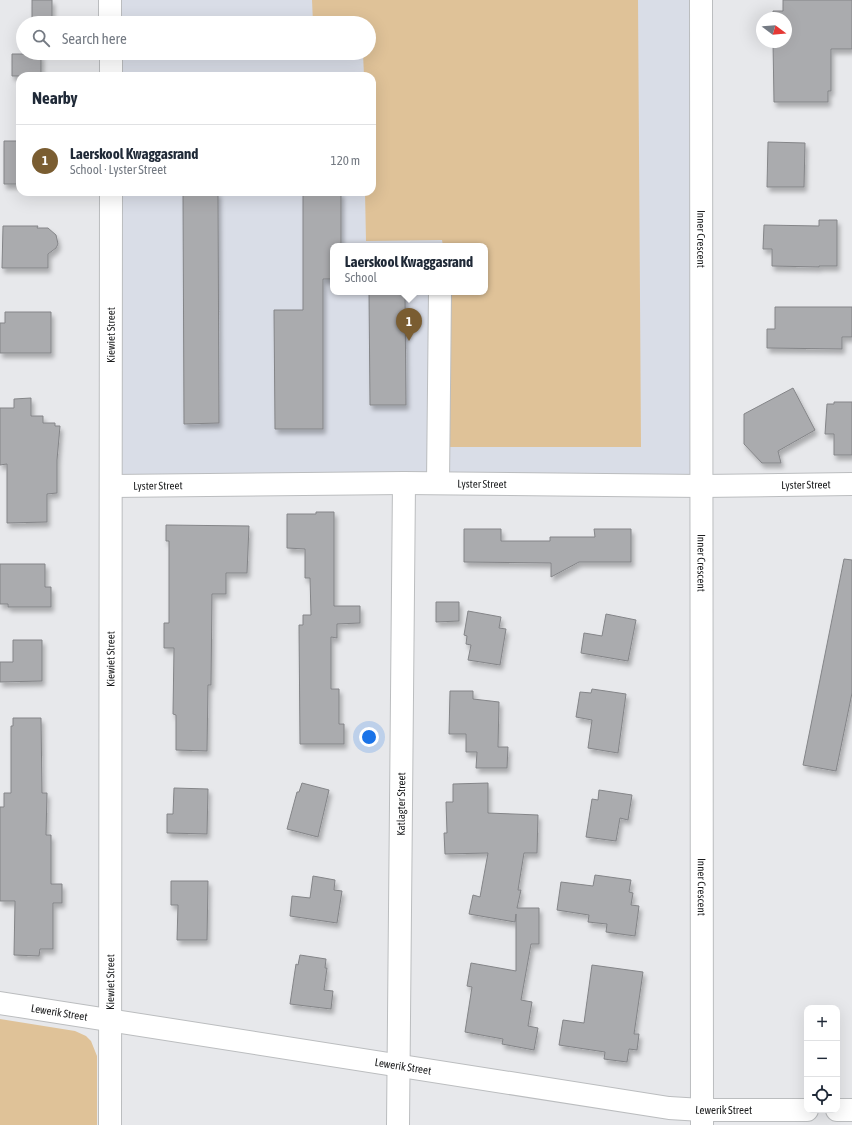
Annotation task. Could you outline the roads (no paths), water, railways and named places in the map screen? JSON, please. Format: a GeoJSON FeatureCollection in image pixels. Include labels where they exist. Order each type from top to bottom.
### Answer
{"type":"FeatureCollection","features":[{"type":"Feature","properties":{"kind":"street"},"geometry":{"type":"LineString","coordinates":[[110,0],[110,16]]}},
{"type":"Feature","properties":{"kind":"street","name":"Inner Crescent"},"geometry":{"type":"LineString","coordinates":[[701,0],[702,1118]]}},
{"type":"Feature","properties":{"kind":"street"},"geometry":{"type":"LineString","coordinates":[[111,60],[111,72]]}},
{"type":"Feature","properties":{"kind":"street","name":"Kiewiet Street"},"geometry":{"type":"LineString","coordinates":[[110,1125],[109,1020],[112,486],[111,196]]}},
{"type":"Feature","properties":{"kind":"street"},"geometry":{"type":"LineString","coordinates":[[438,484],[440,295]]}},
{"type":"Feature","properties":{"kind":"street","name":"Lyster Street"},"geometry":{"type":"LineString","coordinates":[[112,486],[404,483],[702,486],[852,484]]}},
{"type":"Feature","properties":{"kind":"street","name":"Katlagter Street"},"geometry":{"type":"LineString","coordinates":[[398,1125],[404,483]]}},
{"type":"Feature","properties":{"kind":"street","name":"Lewerik Street"},"geometry":{"type":"LineString","coordinates":[[0,1003],[398,1067],[669,1108],[702,1118],[804,1110]]}},
{"type":"Feature","properties":{"kind":"street"},"geometry":{"type":"LineString","coordinates":[[840,1110],[852,1110]]}},
{"type":"Feature","properties":{"kind":"place","name":"Laerskool Kwaggasrand"},"geometry":{"type":"Point","coordinates":[409,341]}}]}
